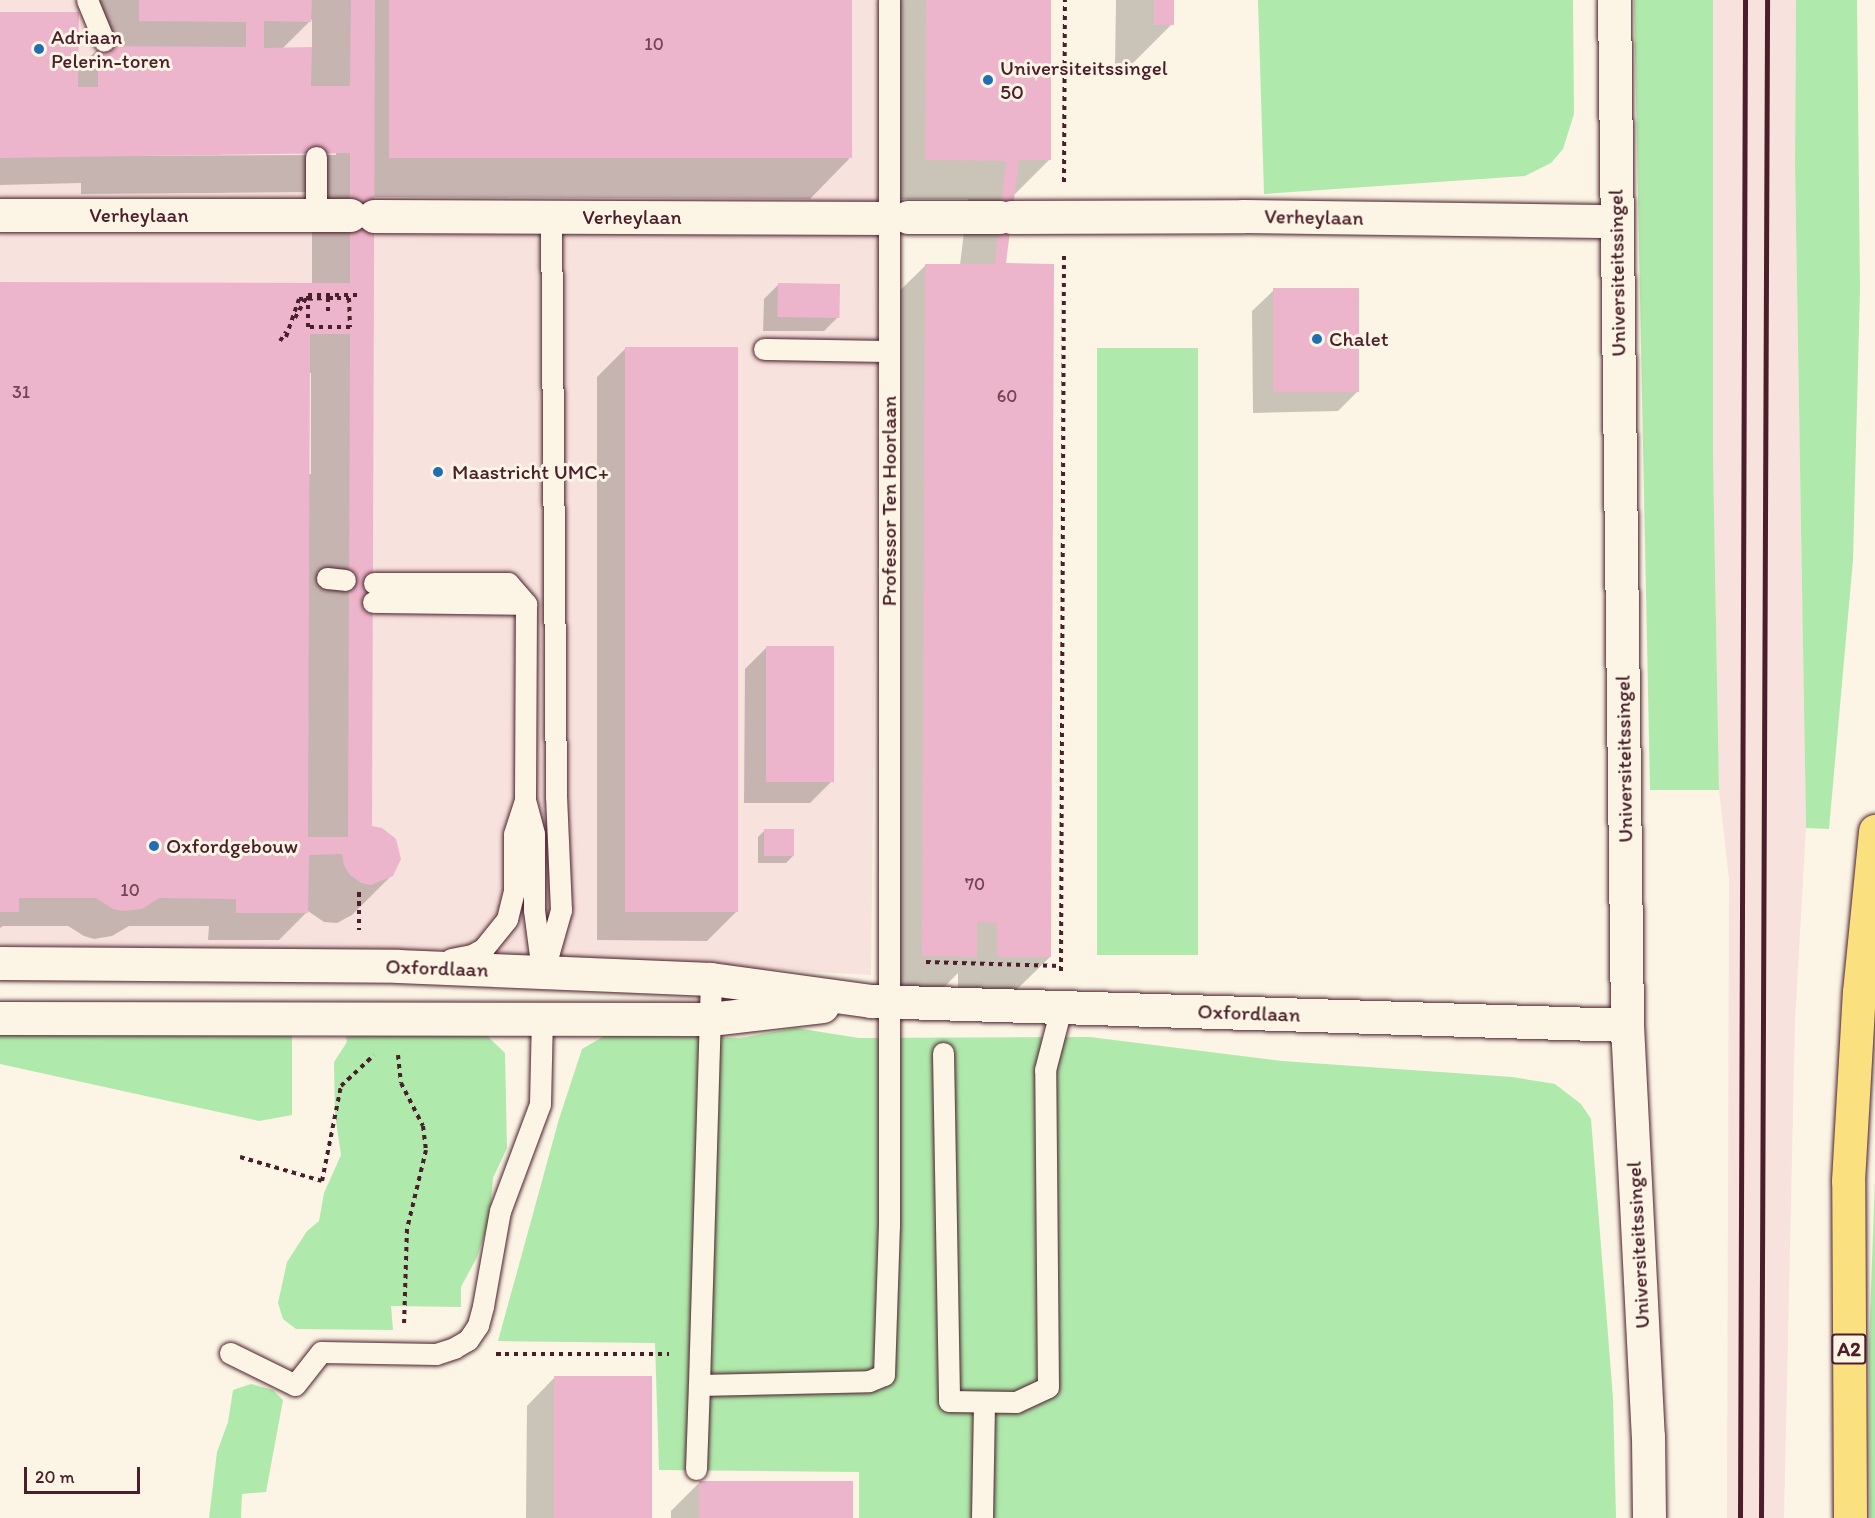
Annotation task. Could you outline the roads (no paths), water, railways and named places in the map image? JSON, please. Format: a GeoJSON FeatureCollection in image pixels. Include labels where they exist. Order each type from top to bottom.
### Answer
{"type":"FeatureCollection","features":[{"type":"Feature","properties":{"kind":"highway","name":"A2"},"geometry":{"type":"LineString","coordinates":[[1850,1518],[1848,1181],[1859,992],[1875,831]]}},
{"type":"Feature","properties":{"kind":"street","name":"Universiteitssingel"},"geometry":{"type":"LineString","coordinates":[[1614,0],[1627,1025],[1648,1436],[1649,1518]]}},
{"type":"Feature","properties":{"kind":"street","name":"Verheylaan"},"geometry":{"type":"LineString","coordinates":[[0,215],[899,218],[1064,216],[1617,221]]}},
{"type":"Feature","properties":{"kind":"street","name":"Oxfordlaan"},"geometry":{"type":"LineString","coordinates":[[0,963],[398,966],[711,979],[880,1001],[1627,1025]]}},
{"type":"Feature","properties":{"kind":"street"},"geometry":{"type":"LineString","coordinates":[[542,1019],[543,973]]}},
{"type":"Feature","properties":{"kind":"street","name":"Oxfordlaan"},"geometry":{"type":"LineString","coordinates":[[0,1018],[710,1019],[880,1001]]}},
{"type":"Feature","properties":{"kind":"lane"},"geometry":{"type":"LineString","coordinates":[[87,0],[104,41]]}},
{"type":"Feature","properties":{"kind":"lane","name":"Professor Ten Hoorlaan"},"geometry":{"type":"LineString","coordinates":[[699,1385],[869,1381],[884,1375],[889,1226],[880,1001],[889,351],[899,218],[889,0]]}},
{"type":"Feature","properties":{"kind":"lane"},"geometry":{"type":"LineString","coordinates":[[316,157],[316,215]]}},
{"type":"Feature","properties":{"kind":"lane"},"geometry":{"type":"LineString","coordinates":[[543,973],[561,910],[556,797],[556,577],[551,216]]}},
{"type":"Feature","properties":{"kind":"lane"},"geometry":{"type":"LineString","coordinates":[[764,349],[889,351]]}},
{"type":"Feature","properties":{"kind":"lane"},"geometry":{"type":"LineString","coordinates":[[374,593],[508,583],[526,604],[525,800],[534,834],[534,910],[543,973]]}},
{"type":"Feature","properties":{"kind":"lane"},"geometry":{"type":"LineString","coordinates":[[398,966],[472,955],[483,950],[499,933],[507,919],[513,898],[514,834],[525,800]]}},
{"type":"Feature","properties":{"kind":"lane"},"geometry":{"type":"LineString","coordinates":[[696,1469],[711,979]]}},
{"type":"Feature","properties":{"kind":"lane"},"geometry":{"type":"LineString","coordinates":[[943,1053],[949,1401],[1016,1402],[1048,1387],[1045,1070],[1061,1008]]}},
{"type":"Feature","properties":{"kind":"lane"},"geometry":{"type":"LineString","coordinates":[[230,1353],[295,1385],[321,1352],[435,1354],[454,1348],[468,1340],[478,1325],[500,1211],[540,1104],[542,1019]]}},
{"type":"Feature","properties":{"kind":"lane"},"geometry":{"type":"LineString","coordinates":[[982,1518],[984,1402]]}},
{"type":"Feature","properties":{"kind":"railway"},"geometry":{"type":"LineString","coordinates":[[1740,1518],[1745,0]]}},
{"type":"Feature","properties":{"kind":"railway"},"geometry":{"type":"LineString","coordinates":[[1761,1518],[1767,0]]}},
{"type":"Feature","properties":{"kind":"place","name":"Adriaan Pelerin-toren"},"geometry":{"type":"Point","coordinates":[39,49]}},
{"type":"Feature","properties":{"kind":"place","name":"Universiteitssingel 50"},"geometry":{"type":"Point","coordinates":[988,80]}},
{"type":"Feature","properties":{"kind":"place","name":"Chalet"},"geometry":{"type":"Point","coordinates":[1317,339]}},
{"type":"Feature","properties":{"kind":"place","name":"Maastricht UMC+"},"geometry":{"type":"Point","coordinates":[438,472]}},
{"type":"Feature","properties":{"kind":"place","name":"Oxfordgebouw"},"geometry":{"type":"Point","coordinates":[154,846]}}]}
